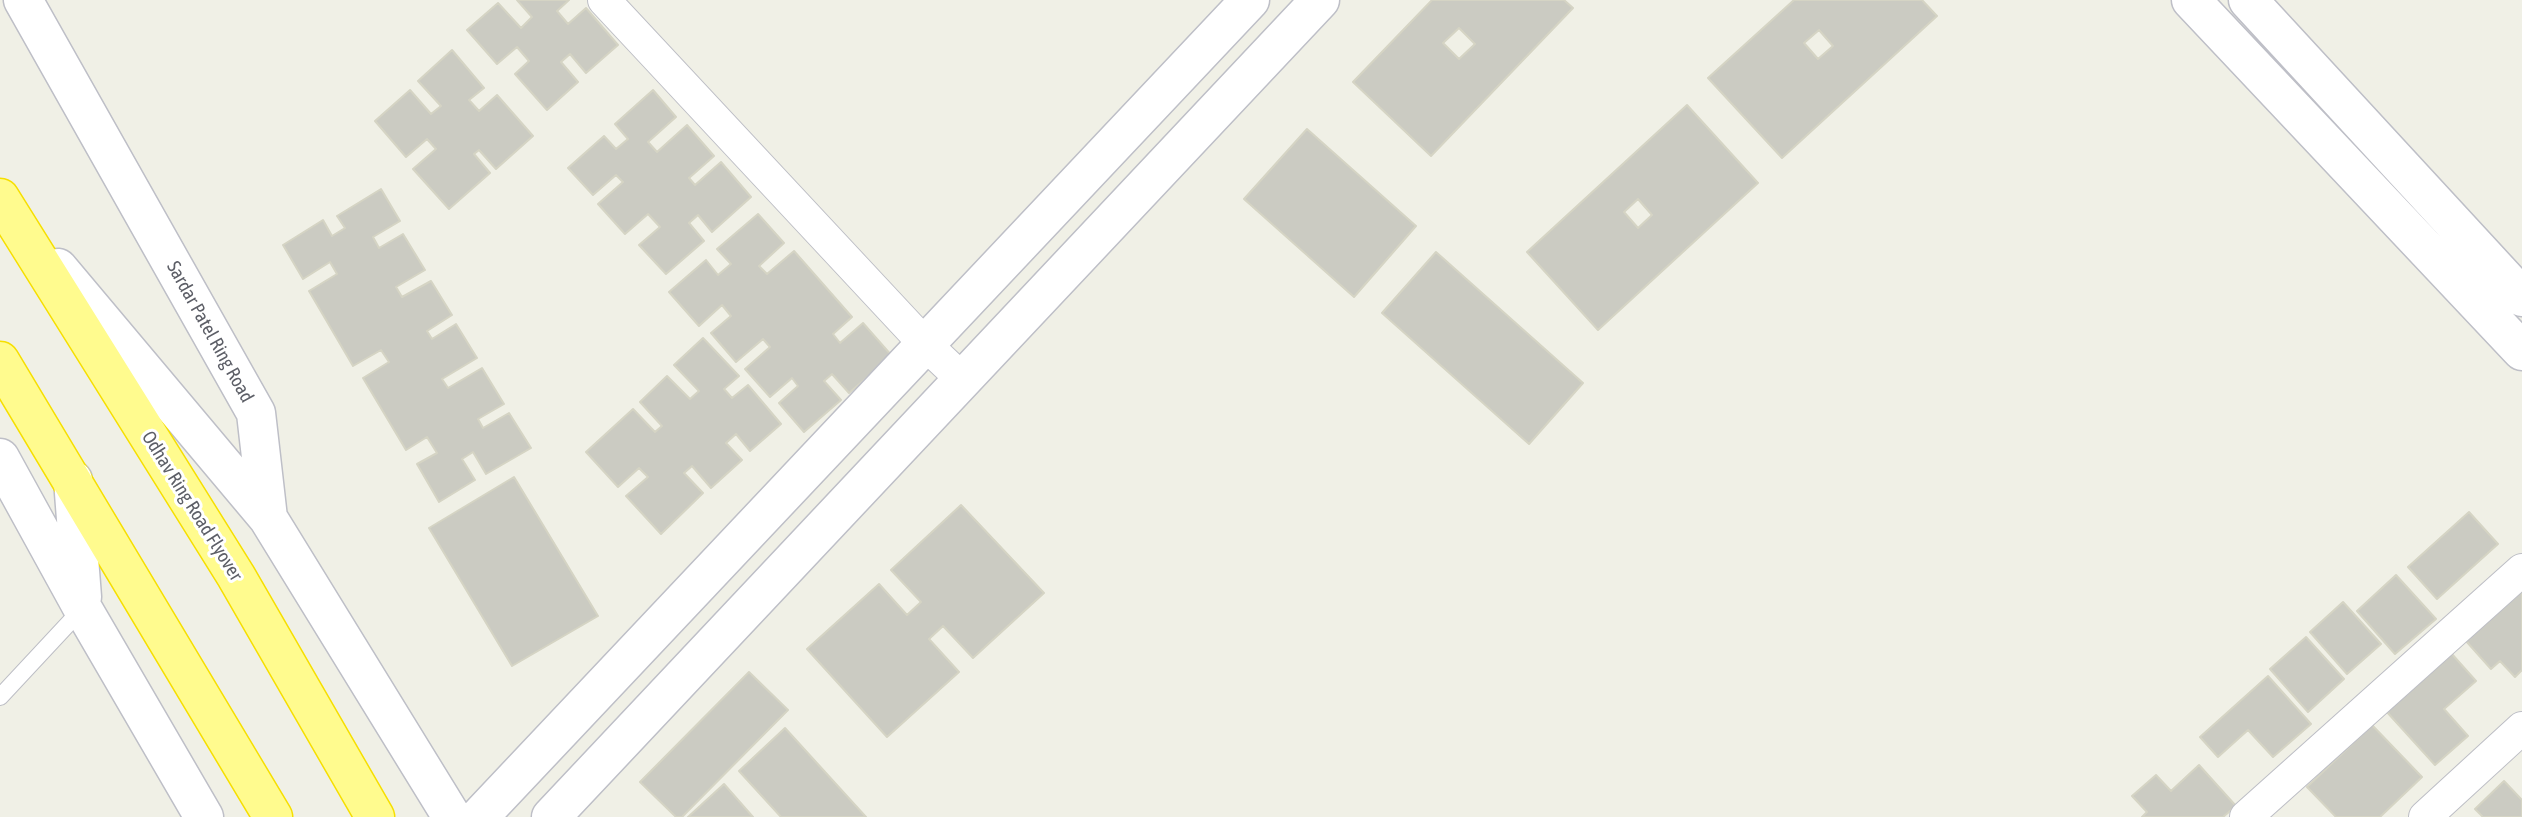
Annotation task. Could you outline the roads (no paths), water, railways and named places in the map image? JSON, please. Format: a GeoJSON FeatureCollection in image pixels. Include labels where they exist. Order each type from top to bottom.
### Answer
{"type":"FeatureCollection","features":[{"type":"Feature","properties":{"kind":"highway","name":"Odhav Ring Road Flyover"},"geometry":{"type":"LineString","coordinates":[[0,199],[236,576],[375,817]]}},
{"type":"Feature","properties":{"kind":"highway"},"geometry":{"type":"LineString","coordinates":[[0,361],[273,817]]}},
{"type":"Feature","properties":{"kind":"street","name":"Sardar Patel Ring Road"},"geometry":{"type":"LineString","coordinates":[[23,0],[256,413],[268,518],[452,817]]}},
{"type":"Feature","properties":{"kind":"street"},"geometry":{"type":"LineString","coordinates":[[604,0],[924,343],[963,380]]}},
{"type":"Feature","properties":{"kind":"street"},"geometry":{"type":"LineString","coordinates":[[479,817],[1250,0]]}},
{"type":"Feature","properties":{"kind":"street"},"geometry":{"type":"LineString","coordinates":[[551,817],[1320,0]]}},
{"type":"Feature","properties":{"kind":"street"},"geometry":{"type":"LineString","coordinates":[[2191,0],[2299,114],[2511,303]]}},
{"type":"Feature","properties":{"kind":"street"},"geometry":{"type":"LineString","coordinates":[[2248,0],[2330,86],[2511,303],[2522,351]]}},
{"type":"Feature","properties":{"kind":"street"},"geometry":{"type":"LineString","coordinates":[[2299,114],[2330,86]]}},
{"type":"Feature","properties":{"kind":"street"},"geometry":{"type":"LineString","coordinates":[[0,199],[268,518]]}},
{"type":"Feature","properties":{"kind":"street"},"geometry":{"type":"LineString","coordinates":[[0,458],[83,609],[204,817]]}},
{"type":"Feature","properties":{"kind":"street"},"geometry":{"type":"LineString","coordinates":[[73,480],[83,609]]}},
{"type":"Feature","properties":{"kind":"street"},"geometry":{"type":"LineString","coordinates":[[2262,812],[2522,570]]}},
{"type":"Feature","properties":{"kind":"street"},"geometry":{"type":"LineString","coordinates":[[2425,817],[2522,728]]}},
{"type":"Feature","properties":{"kind":"lane"},"geometry":{"type":"LineString","coordinates":[[0,697],[83,609]]}}]}
